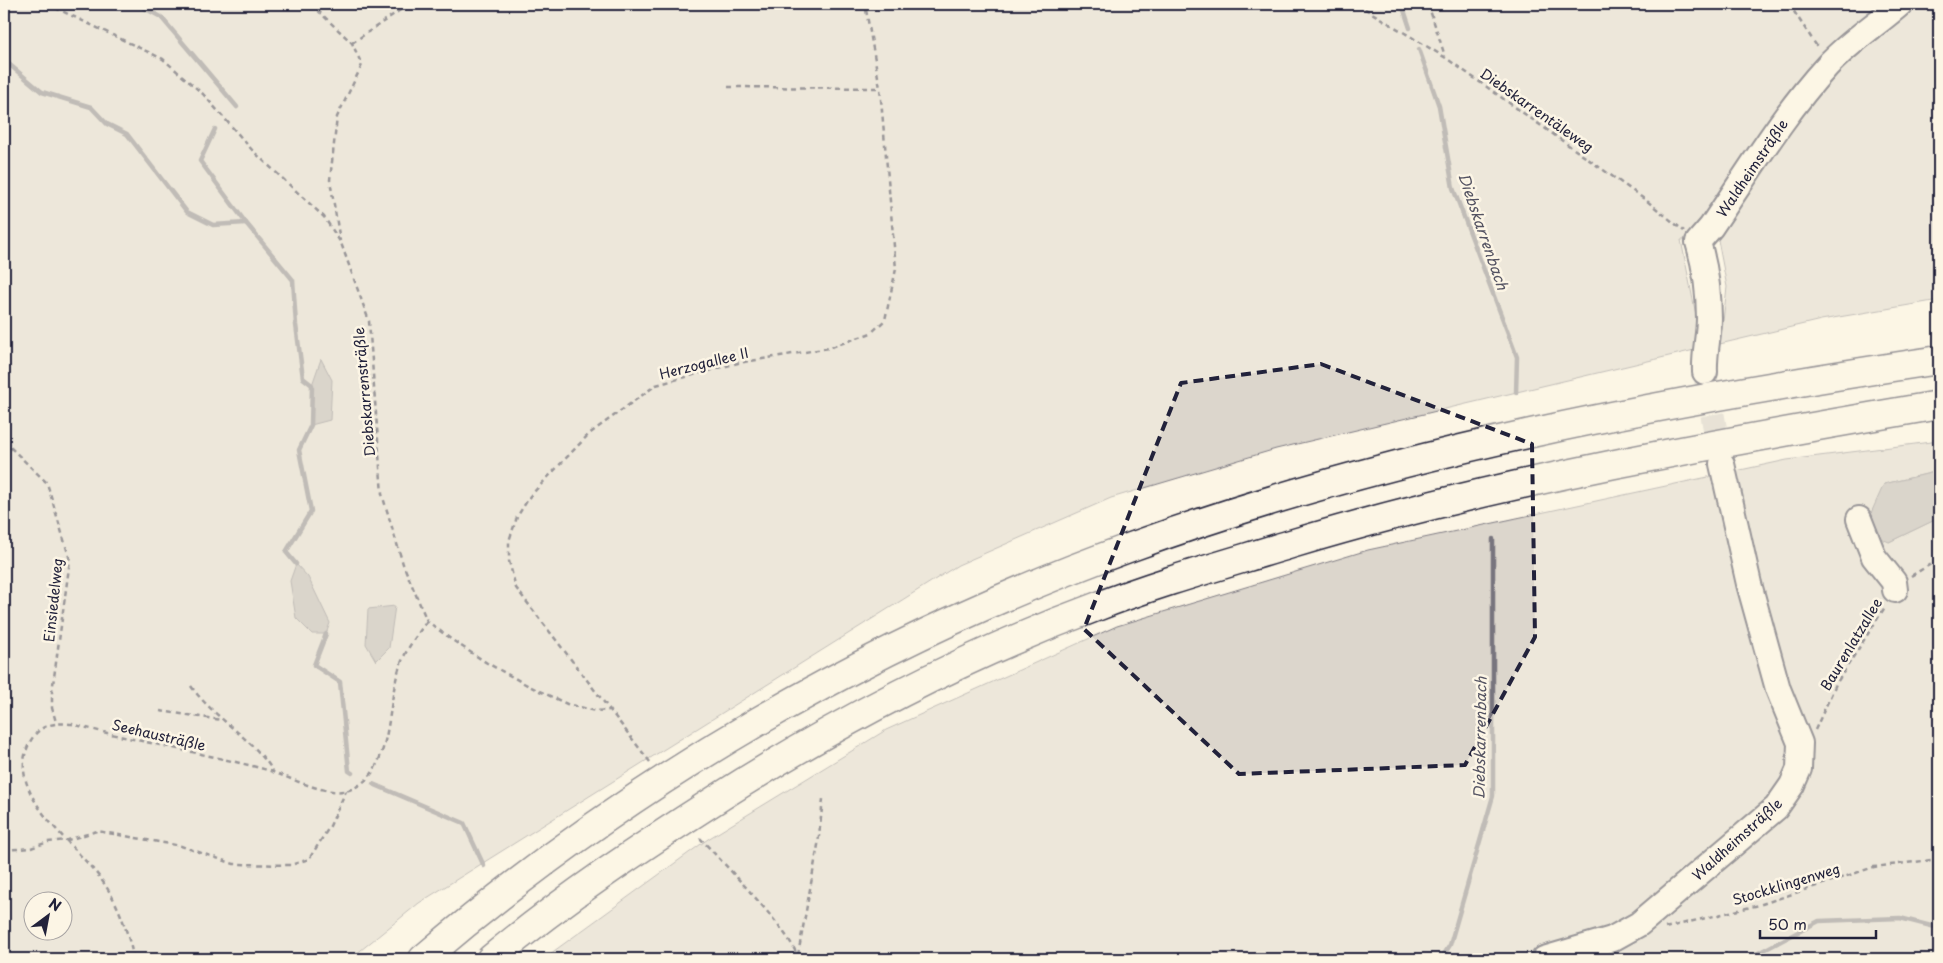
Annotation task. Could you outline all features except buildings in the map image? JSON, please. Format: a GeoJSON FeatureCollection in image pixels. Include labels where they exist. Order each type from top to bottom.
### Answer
{"type":"FeatureCollection","features":[{"type":"Feature","properties":{"kind":"highway"},"geometry":{"type":"LineString","coordinates":[[424,959],[502,895],[572,843],[720,745],[862,665],[994,602],[1092,562],[1259,504],[1384,469],[1486,444],[1782,384],[1939,360]]}},
{"type":"Feature","properties":{"kind":"highway"},"geometry":{"type":"LineString","coordinates":[[491,959],[626,858],[777,761],[873,708],[957,666],[1092,608],[1229,561],[1382,518],[1486,493],[1684,451],[1939,405]]}},
{"type":"Feature","properties":{"kind":"lane","name":"Waldheimsträßle"},"geometry":{"type":"LineString","coordinates":[[1698,242],[1711,228],[1808,87],[1868,27],[1900,4]]}},
{"type":"Feature","properties":{"kind":"lane"},"geometry":{"type":"LineString","coordinates":[[1698,242],[1705,265],[1709,319],[1704,353],[1705,372]]}},
{"type":"Feature","properties":{"kind":"lane","name":"Waldheimsträßle"},"geometry":{"type":"LineString","coordinates":[[1544,959],[1612,939],[1639,924],[1776,808],[1792,785],[1801,757],[1800,743],[1778,689],[1755,603],[1722,464]]}},
{"type":"Feature","properties":{"kind":"lane"},"geometry":{"type":"LineString","coordinates":[[1859,518],[1874,557],[1894,582],[1895,590]]}},
{"type":"Feature","properties":{"kind":"path","name":"Diebskarrensträßle"},"geometry":{"type":"LineString","coordinates":[[47,4],[164,59],[203,94],[253,151],[324,217],[340,243],[369,321],[382,494],[402,564],[427,621]]}},
{"type":"Feature","properties":{"kind":"path"},"geometry":{"type":"LineString","coordinates":[[311,4],[352,43],[362,65],[337,117],[330,180],[340,243]]}},
{"type":"Feature","properties":{"kind":"path"},"geometry":{"type":"LineString","coordinates":[[352,43],[409,4]]}},
{"type":"Feature","properties":{"kind":"path","name":"Herzogallee II"},"geometry":{"type":"LineString","coordinates":[[650,762],[516,588],[509,561],[509,542],[517,517],[530,496],[589,434],[656,385],[738,363],[829,348],[871,333],[885,320],[896,269],[880,88],[865,4]]}},
{"type":"Feature","properties":{"kind":"path","name":"Diebskarrentäleweg"},"geometry":{"type":"LineString","coordinates":[[1357,4],[1446,58],[1647,201],[1698,242]]}},
{"type":"Feature","properties":{"kind":"path"},"geometry":{"type":"LineString","coordinates":[[1428,4],[1446,58]]}},
{"type":"Feature","properties":{"kind":"path"},"geometry":{"type":"LineString","coordinates":[[1790,4],[1829,64]]}},
{"type":"Feature","properties":{"kind":"path"},"geometry":{"type":"LineString","coordinates":[[728,87],[880,88]]}},
{"type":"Feature","properties":{"kind":"path","name":"Einsiedelweg"},"geometry":{"type":"LineString","coordinates":[[4,441],[48,483],[70,560],[52,692],[52,708],[56,722]]}},
{"type":"Feature","properties":{"kind":"path","name":"Baurenlatzallee"},"geometry":{"type":"LineString","coordinates":[[1801,757],[1809,746],[1836,684],[1895,590],[1914,573],[1939,559]]}},
{"type":"Feature","properties":{"kind":"path"},"geometry":{"type":"LineString","coordinates":[[4,850],[31,848],[48,842],[68,840],[96,831],[181,846],[234,864],[291,865],[308,859],[330,826],[346,792],[358,786],[372,772],[382,750],[399,668],[405,654],[427,621],[487,663],[529,686],[567,704],[596,712],[610,710]]}},
{"type":"Feature","properties":{"kind":"path"},"geometry":{"type":"LineString","coordinates":[[191,686],[201,700],[267,761],[274,772]]}},
{"type":"Feature","properties":{"kind":"path"},"geometry":{"type":"LineString","coordinates":[[160,711],[223,720]]}},
{"type":"Feature","properties":{"kind":"path"},"geometry":{"type":"LineString","coordinates":[[56,722],[43,727],[32,738],[22,763],[24,780],[35,802],[102,880],[117,903],[134,959]]}},
{"type":"Feature","properties":{"kind":"path","name":"Seehausträßle"},"geometry":{"type":"LineString","coordinates":[[56,722],[72,724],[274,772],[319,788],[346,792]]}},
{"type":"Feature","properties":{"kind":"path"},"geometry":{"type":"LineString","coordinates":[[798,957],[818,845],[823,799]]}},
{"type":"Feature","properties":{"kind":"path"},"geometry":{"type":"LineString","coordinates":[[700,838],[777,923],[798,957]]}},
{"type":"Feature","properties":{"kind":"path","name":"Stockklingenweg"},"geometry":{"type":"LineString","coordinates":[[1639,924],[1660,929],[1759,905],[1874,867],[1939,858]]}},
{"type":"Feature","properties":{"kind":"highlighted area"},"geometry":{"type":"Polygon","coordinates":[[[1321,364],[1532,444],[1535,637],[1465,765],[1239,774],[1084,629],[1181,383],[1321,364]]]}},
{"type":"Feature","properties":{"kind":"shaded area"},"geometry":{"type":"Polygon","coordinates":[[[4,4],[1939,4],[1939,300],[1821,320],[1276,449],[1111,498],[958,565],[419,903],[350,959],[4,959],[4,4]],[[1681,240],[1699,330],[1722,330],[1727,287],[1718,240],[1681,240]]]}},
{"type":"Feature","properties":{"kind":"shaded area"},"geometry":{"type":"Polygon","coordinates":[[[321,359],[332,380],[330,420],[311,425],[312,385],[321,359]]]}},
{"type":"Feature","properties":{"kind":"shaded area"},"geometry":{"type":"Polygon","coordinates":[[[1939,441],[1939,471],[1884,484],[1889,542],[1939,518],[1939,959],[543,959],[708,839],[886,730],[1117,626],[1368,550],[1787,460],[1939,441]]]}},
{"type":"Feature","properties":{"kind":"shaded area"},"geometry":{"type":"Polygon","coordinates":[[[1939,471],[1939,518],[1889,542],[1880,538],[1871,513],[1884,484],[1939,471]]]}},
{"type":"Feature","properties":{"kind":"shaded area"},"geometry":{"type":"Polygon","coordinates":[[[296,564],[308,577],[330,623],[326,634],[312,634],[296,618],[290,581],[296,564]]]}},
{"type":"Feature","properties":{"kind":"shaded area"},"geometry":{"type":"Polygon","coordinates":[[[395,606],[389,648],[376,661],[366,644],[368,609],[395,606]]]}},
{"type":"Feature","properties":{"kind":"waterway"},"geometry":{"type":"LineString","coordinates":[[137,4],[161,17],[237,107]]}},
{"type":"Feature","properties":{"kind":"waterway"},"geometry":{"type":"LineString","coordinates":[[1402,4],[1410,28]]}},
{"type":"Feature","properties":{"kind":"waterway","name":"Diebskarrenbach"},"geometry":{"type":"LineString","coordinates":[[1419,49],[1439,106],[1453,188],[1517,357],[1516,393]]}},
{"type":"Feature","properties":{"kind":"waterway"},"geometry":{"type":"LineString","coordinates":[[4,60],[42,92],[91,107],[107,124],[127,134],[187,212],[213,225],[246,223]]}},
{"type":"Feature","properties":{"kind":"waterway"},"geometry":{"type":"LineString","coordinates":[[215,129],[200,161],[246,223],[293,280],[296,325],[303,378],[312,385],[311,425],[299,450],[311,511],[286,552],[296,564]]}},
{"type":"Feature","properties":{"kind":"waterway","name":"Diebskarrenbach"},"geometry":{"type":"LineString","coordinates":[[1441,959],[1450,945],[1493,796],[1493,539]]}},
{"type":"Feature","properties":{"kind":"waterway"},"geometry":{"type":"LineString","coordinates":[[326,634],[314,665],[340,682],[349,771],[352,773]]}},
{"type":"Feature","properties":{"kind":"waterway"},"geometry":{"type":"LineString","coordinates":[[373,784],[464,823],[484,866]]}},
{"type":"Feature","properties":{"kind":"waterway"},"geometry":{"type":"LineString","coordinates":[[1747,959],[1819,921],[1900,918],[1939,928]]}},
{"type":"Feature","properties":{"kind":"tunnel"},"geometry":{"type":"LineString","coordinates":[[1706,379],[1721,462]]}}]}
